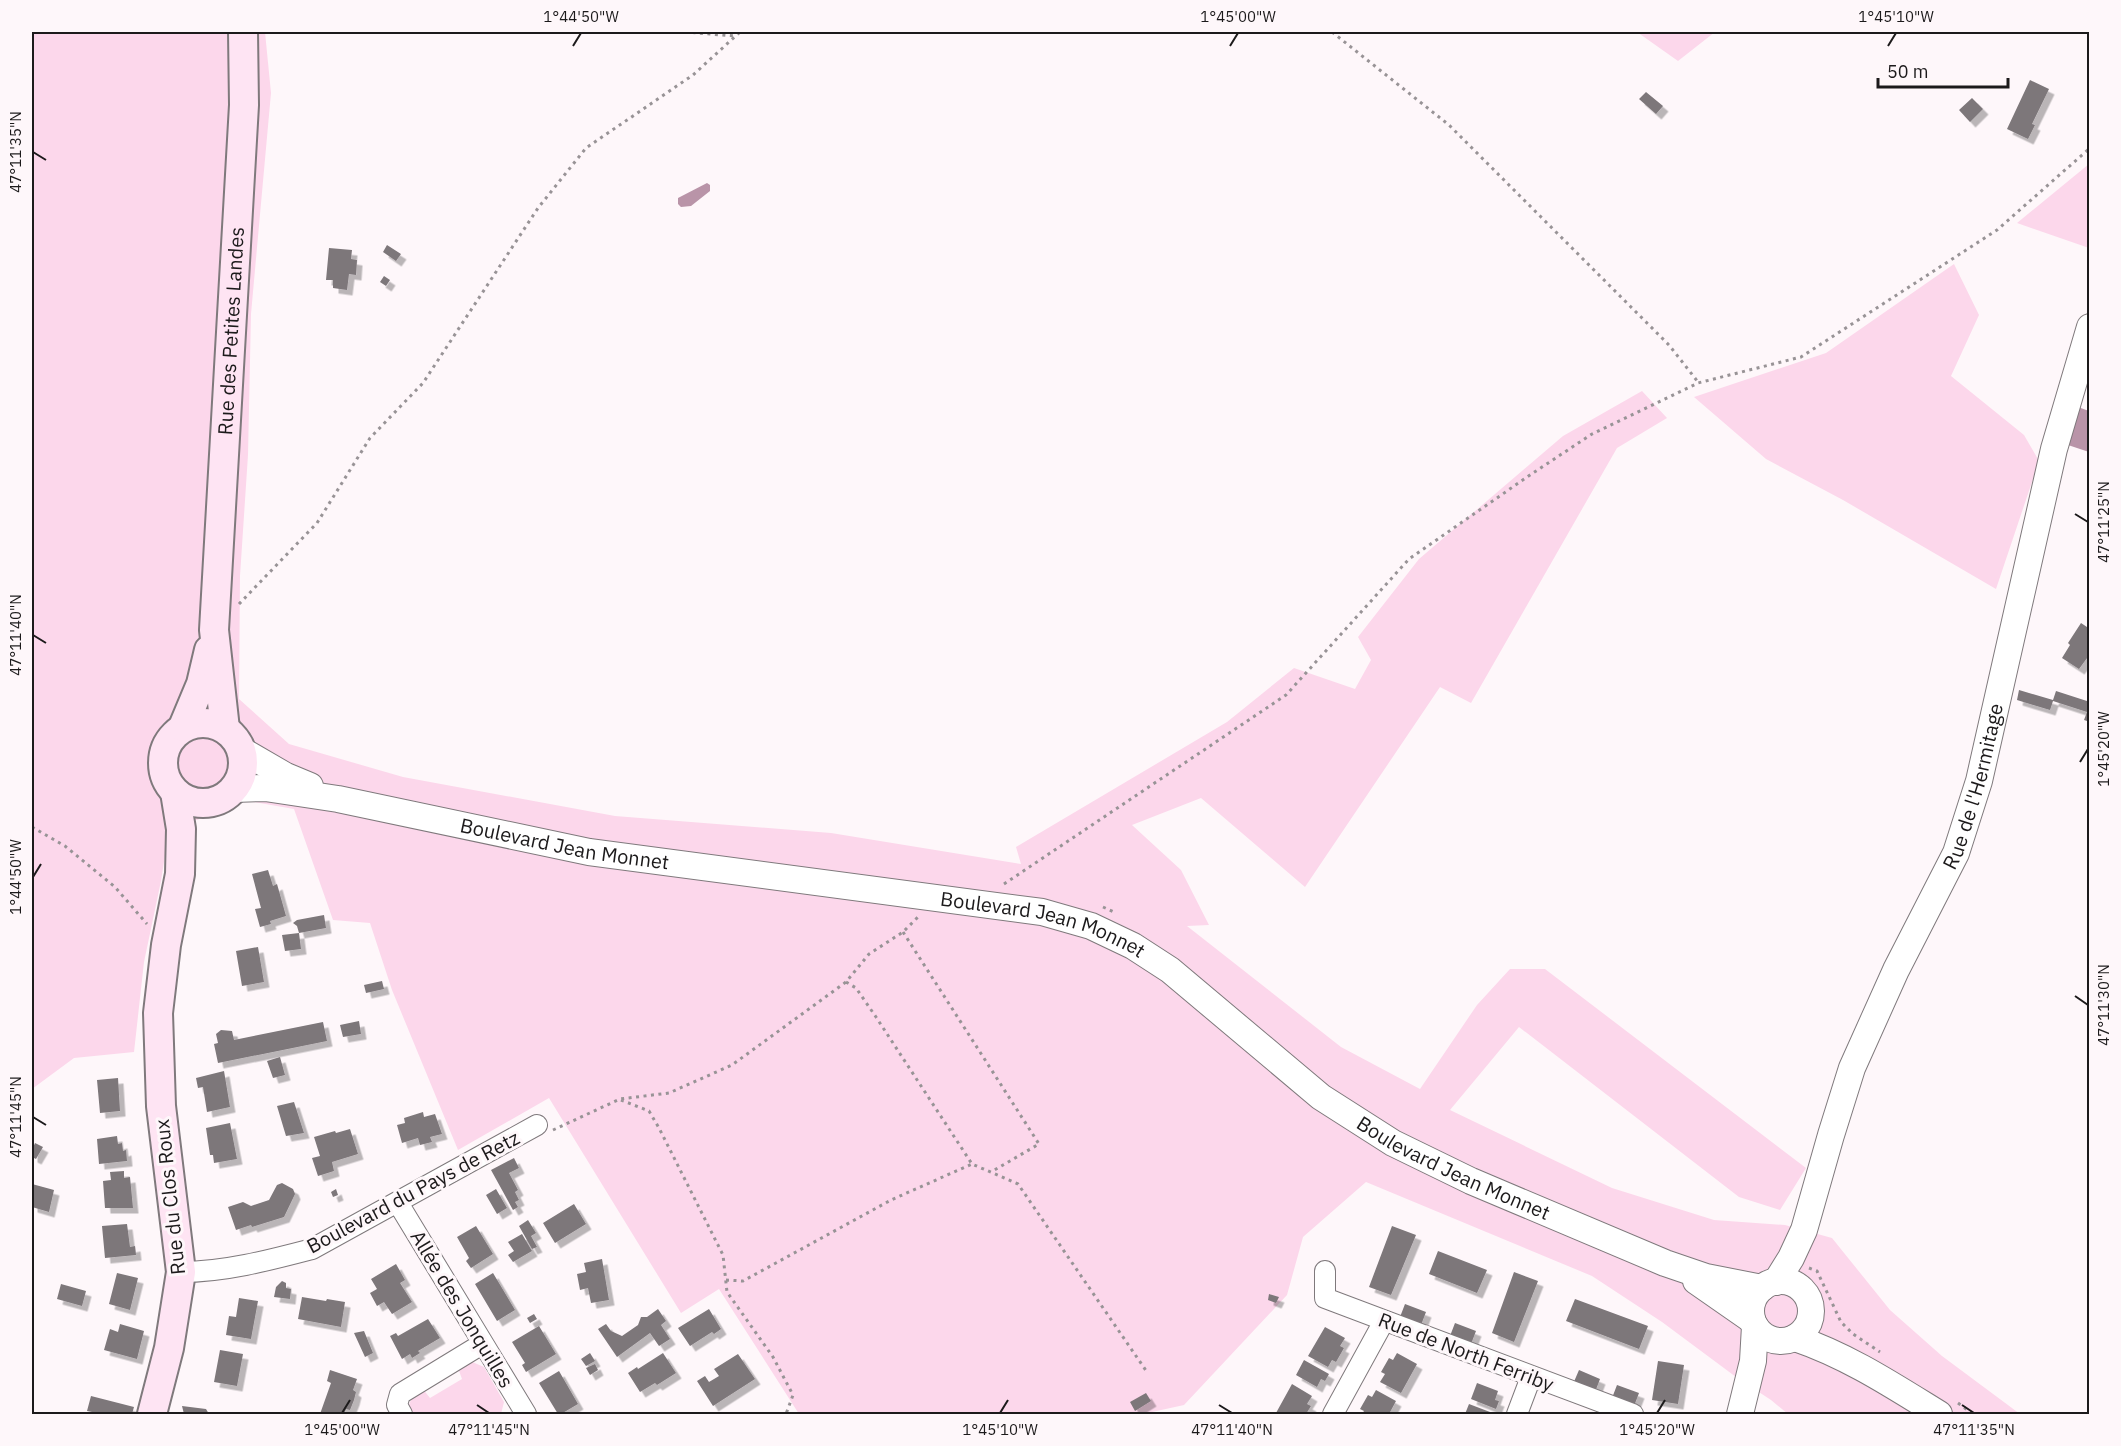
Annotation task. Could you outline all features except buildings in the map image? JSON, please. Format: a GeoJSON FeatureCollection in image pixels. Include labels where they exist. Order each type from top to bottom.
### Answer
{"type":"FeatureCollection","features":[{"type":"Feature","properties":{"kind":"main road","name":"Rue des Petites Landes"},"geometry":{"type":"LineString","coordinates":[[183,727],[201,684],[214,630],[244,105],[243,32]]}},
{"type":"Feature","properties":{"kind":"main road","name":"Rue des Petites Landes"},"geometry":{"type":"LineString","coordinates":[[214,630],[233,740]]}},
{"type":"Feature","properties":{"kind":"main road"},"geometry":{"type":"LineString","coordinates":[[166,945],[180,874],[181,829],[175,792],[165,777],[162,758],[169,740],[183,727],[194,723],[204,723],[233,740],[243,764],[240,777],[199,830],[180,874]]}},
{"type":"Feature","properties":{"kind":"main road"},"geometry":{"type":"LineString","coordinates":[[175,792],[194,802],[225,795]]}},
{"type":"Feature","properties":{"kind":"main road","name":"Rue du Clos Roux"},"geometry":{"type":"LineString","coordinates":[[152,1414],[169,1348],[181,1272],[161,1106],[158,1012],[166,945]]}},
{"type":"Feature","properties":{"kind":"street","name":"Rue de l'Hermitage"},"geometry":{"type":"LineString","coordinates":[[1769,1285],[1791,1258],[1804,1230],[1852,1068],[1896,970],[1956,853],[1979,781],[2054,449],[2090,327]]}},
{"type":"Feature","properties":{"kind":"street","name":"Boulevard Jean Monnet"},"geometry":{"type":"LineString","coordinates":[[233,740],[286,776],[338,799]]}},
{"type":"Feature","properties":{"kind":"street","name":"Boulevard Jean Monnet"},"geometry":{"type":"LineString","coordinates":[[225,795],[265,788],[338,799],[588,852],[1042,912],[1091,926],[1133,946],[1170,970],[1321,1097],[1393,1143],[1471,1181],[1665,1263],[1706,1277],[1769,1285]]}},
{"type":"Feature","properties":{"kind":"street","name":"Boulevard du Pays de Retz"},"geometry":{"type":"LineString","coordinates":[[181,1272],[205,1271],[274,1259],[312,1249],[537,1125]]}},
{"type":"Feature","properties":{"kind":"street","name":"Allée des Jonquilles"},"geometry":{"type":"LineString","coordinates":[[398,1203],[525,1414]]}},
{"type":"Feature","properties":{"kind":"street","name":"Rue de l'Hermitage"},"geometry":{"type":"LineString","coordinates":[[1804,1230],[1803,1265],[1807,1302]]}},
{"type":"Feature","properties":{"kind":"street","name":"Boulevard Jean Monnet"},"geometry":{"type":"LineString","coordinates":[[1665,1263],[1713,1290],[1754,1323]]}},
{"type":"Feature","properties":{"kind":"street","name":"Rue de North Ferriby"},"geometry":{"type":"LineString","coordinates":[[1325,1271],[1325,1298],[1632,1414]]}},
{"type":"Feature","properties":{"kind":"street"},"geometry":{"type":"LineString","coordinates":[[1742,1409],[1753,1360],[1752,1302],[1769,1285],[1791,1283],[1838,1342],[1873,1361],[1947,1408]]}},
{"type":"Feature","properties":{"kind":"street"},"geometry":{"type":"LineString","coordinates":[[1742,1409],[1764,1370],[1791,1339],[1806,1327],[1807,1302]]}},
{"type":"Feature","properties":{"kind":"street"},"geometry":{"type":"LineString","coordinates":[[1333,1414],[1384,1321]]}},
{"type":"Feature","properties":{"kind":"street"},"geometry":{"type":"LineString","coordinates":[[1754,1323],[1769,1338],[1791,1339],[1873,1361]]}},
{"type":"Feature","properties":{"kind":"street"},"geometry":{"type":"LineString","coordinates":[[402,1414],[397,1405],[400,1394],[482,1344]]}},
{"type":"Feature","properties":{"kind":"street"},"geometry":{"type":"LineString","coordinates":[[1517,1414],[1531,1377]]}},
{"type":"Feature","properties":{"kind":"path"},"geometry":{"type":"LineString","coordinates":[[685,32],[735,36]]}},
{"type":"Feature","properties":{"kind":"path"},"geometry":{"type":"LineString","coordinates":[[238,605],[317,523],[370,438],[423,383],[538,208],[586,148],[693,75],[740,32]]}},
{"type":"Feature","properties":{"kind":"path"},"geometry":{"type":"LineString","coordinates":[[1332,32],[1449,125],[1668,345],[1698,382],[1801,357],[1997,230],[2090,148]]}},
{"type":"Feature","properties":{"kind":"path","name":"Boulevard Jean Monnet"},"geometry":{"type":"LineString","coordinates":[[1016,886],[1004,884],[1286,695],[1409,559],[1592,434],[1698,382]]}},
{"type":"Feature","properties":{"kind":"path"},"geometry":{"type":"LineString","coordinates":[[32,827],[65,846],[115,887],[166,945]]}},
{"type":"Feature","properties":{"kind":"path"},"geometry":{"type":"LineString","coordinates":[[537,1125],[554,1131],[620,1100],[669,1093],[732,1065],[846,982],[869,954],[917,920],[929,896]]}},
{"type":"Feature","properties":{"kind":"path","name":"Boulevard Jean Monnet"},"geometry":{"type":"LineString","coordinates":[[1100,906],[1120,915]]}},
{"type":"Feature","properties":{"kind":"path"},"geometry":{"type":"LineString","coordinates":[[903,932],[1039,1144],[991,1172]]}},
{"type":"Feature","properties":{"kind":"path"},"geometry":{"type":"LineString","coordinates":[[846,982],[856,988],[972,1164],[1018,1184],[1147,1372]]}},
{"type":"Feature","properties":{"kind":"path"},"geometry":{"type":"LineString","coordinates":[[620,1100],[649,1112],[659,1128],[723,1255],[727,1292],[773,1357],[793,1395],[786,1414]]}},
{"type":"Feature","properties":{"kind":"path"},"geometry":{"type":"LineString","coordinates":[[726,1280],[743,1281],[891,1200],[972,1164]]}},
{"type":"Feature","properties":{"kind":"path"},"geometry":{"type":"LineString","coordinates":[[1803,1265],[1817,1272],[1841,1322],[1873,1361]]}},
{"type":"Feature","properties":{"kind":"path"},"geometry":{"type":"LineString","coordinates":[[1947,1408],[1974,1414]]}},
{"type":"Feature","properties":{"kind":"shaded area"},"geometry":{"type":"Polygon","coordinates":[[[32,32],[265,32],[271,93],[251,314],[248,455],[240,576],[239,699],[289,744],[403,777],[615,816],[831,833],[1021,864],[1016,847],[1227,722],[1294,668],[1355,689],[1371,660],[1358,637],[1419,559],[1563,436],[1642,391],[1667,418],[1617,448],[1471,703],[1440,687],[1305,887],[1201,798],[1132,825],[1181,870],[1209,925],[1187,926],[1341,1047],[1420,1089],[1477,1005],[1510,969],[1545,969],[1806,1168],[1780,1210],[1739,1197],[1519,1027],[1450,1110],[1612,1188],[1714,1220],[1785,1225],[1832,1238],[1890,1310],[1942,1356],[2020,1414],[1788,1414],[1662,1322],[1592,1276],[1366,1182],[1303,1237],[1287,1295],[1184,1405],[1143,1414],[799,1414],[719,1289],[681,1313],[549,1098],[458,1150],[392,990],[370,923],[333,920],[294,809],[242,800],[197,820],[171,817],[161,881],[144,962],[134,1052],[74,1058],[32,1089],[32,32]]]}},
{"type":"Feature","properties":{"kind":"shaded area"},"geometry":{"type":"Polygon","coordinates":[[[1637,32],[1715,32],[1678,61],[1637,32]]]}},
{"type":"Feature","properties":{"kind":"shaded area"},"geometry":{"type":"Polygon","coordinates":[[[2089,164],[2089,248],[2017,223],[2089,164]]]}},
{"type":"Feature","properties":{"kind":"shaded area"},"geometry":{"type":"Polygon","coordinates":[[[707,183],[710,185],[710,191],[691,206],[681,207],[678,204],[678,198],[707,183]]]}},
{"type":"Feature","properties":{"kind":"shaded area"},"geometry":{"type":"Polygon","coordinates":[[[1954,264],[1979,315],[1951,376],[2024,435],[2039,461],[1996,589],[1843,500],[1766,459],[1694,397],[1826,353],[1954,264]]]}},
{"type":"Feature","properties":{"kind":"shaded area"},"geometry":{"type":"Polygon","coordinates":[[[2078,407],[2089,411],[2089,452],[2068,445],[2078,407]]]}},
{"type":"Feature","properties":{"kind":"shaded area"},"geometry":{"type":"Polygon","coordinates":[[[470,1361],[484,1367],[504,1402],[501,1414],[412,1414],[408,1408],[413,1394],[422,1388],[430,1398],[462,1379],[458,1368],[470,1361]]]}}]}
